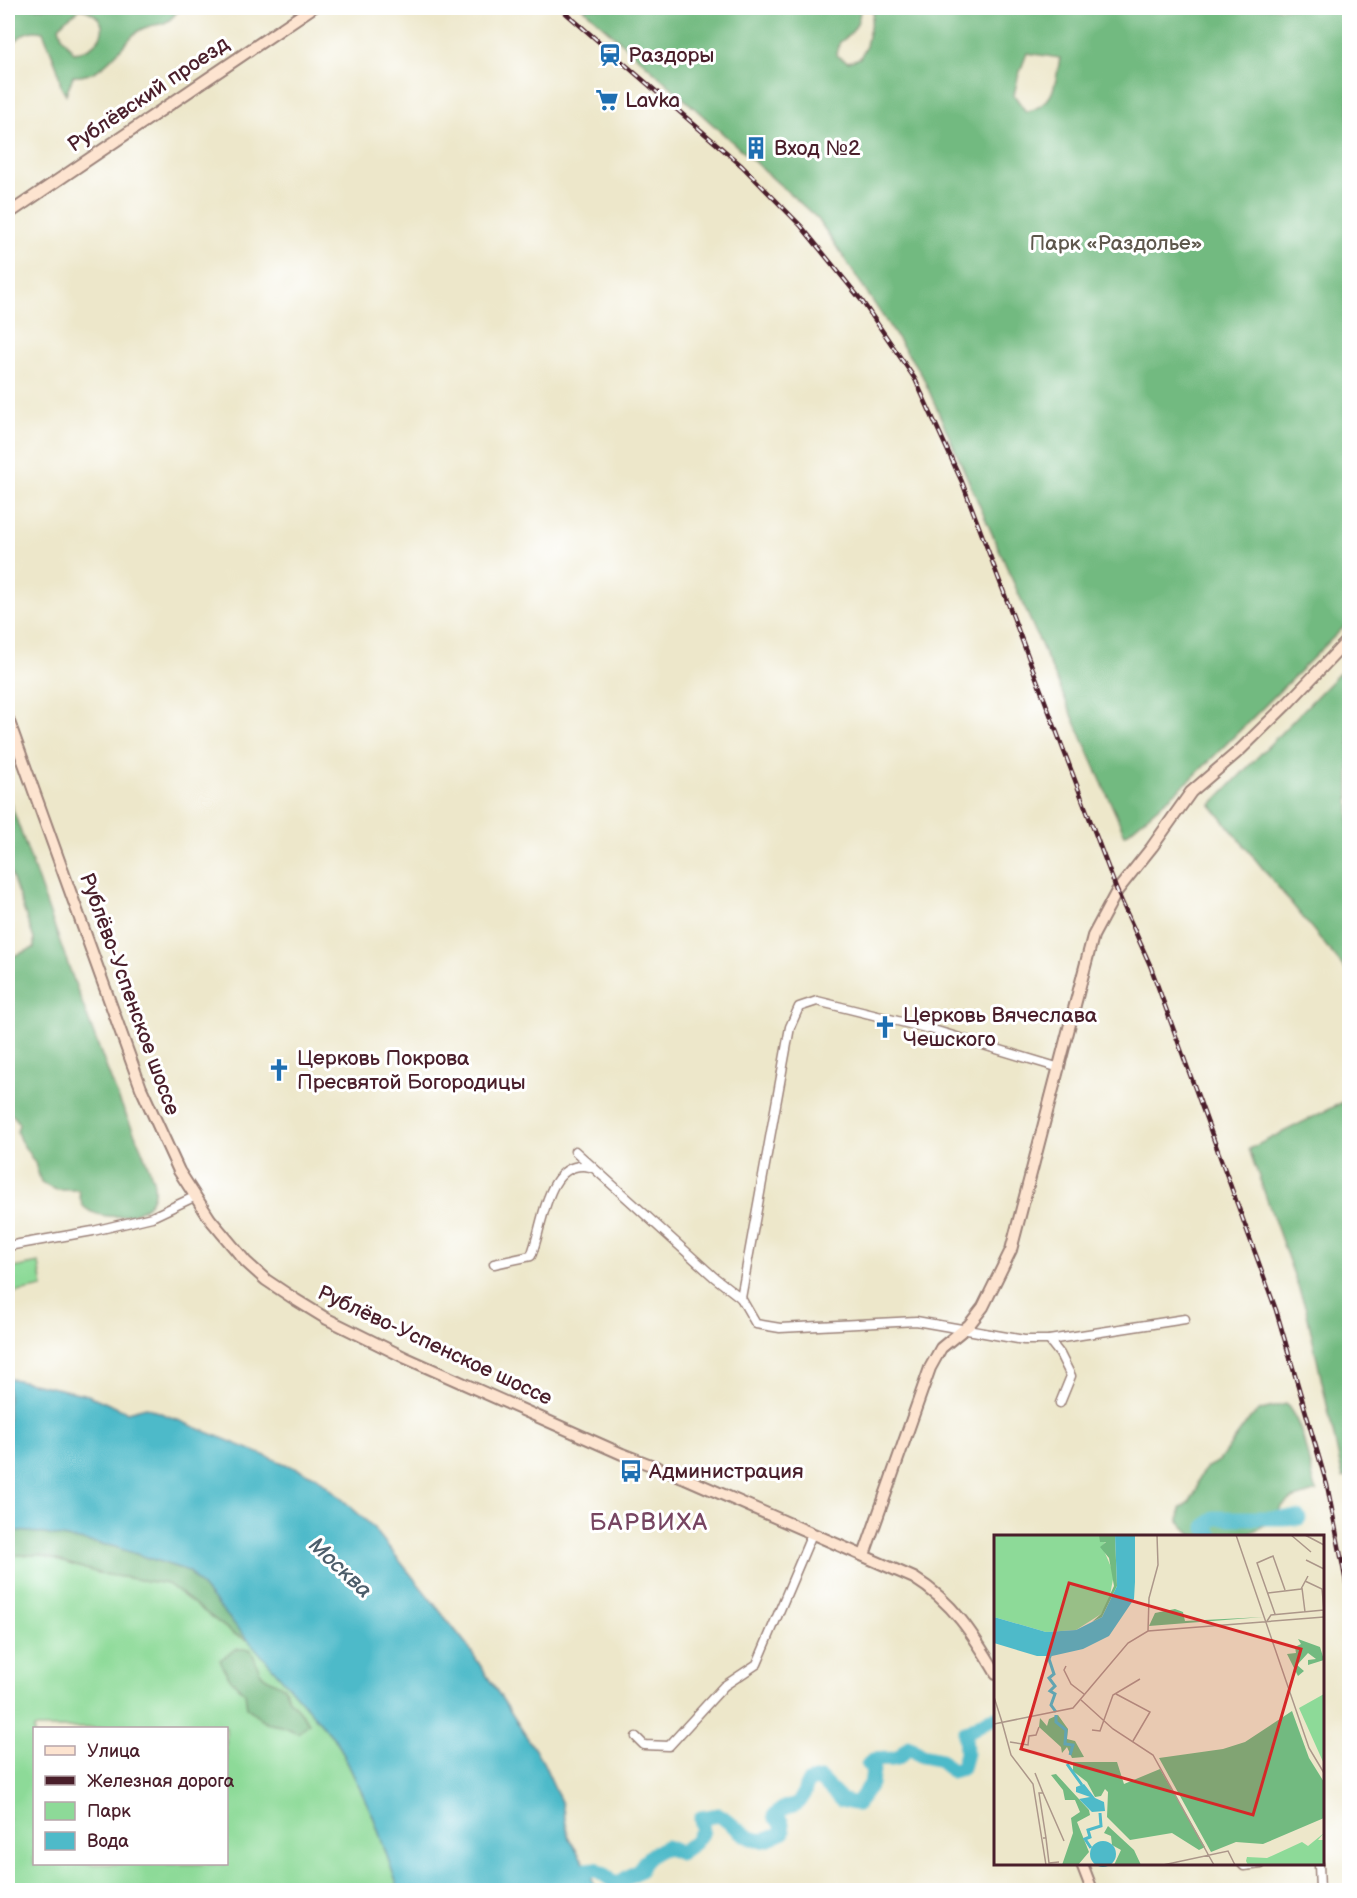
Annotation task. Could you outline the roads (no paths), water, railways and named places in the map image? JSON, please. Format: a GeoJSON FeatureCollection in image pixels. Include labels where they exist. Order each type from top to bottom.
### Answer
{"type":"FeatureCollection","features":[{"type":"Feature","properties":{"kind":"main road","name":"Рублёвский проезд"},"geometry":{"type":"LineString","coordinates":[[8,214],[312,8]]}},
{"type":"Feature","properties":{"kind":"main road"},"geometry":{"type":"LineString","coordinates":[[864,1555],[930,1368],[941,1348],[969,1325],[983,1307],[1011,1250],[1093,936],[1117,891],[1191,792],[1240,750],[1288,704],[1350,638]]}},
{"type":"Feature","properties":{"kind":"main road","name":"Рублёво-Успенское шоссе"},"geometry":{"type":"LineString","coordinates":[[8,719],[131,1053],[141,1088],[166,1146],[194,1197],[229,1244],[246,1262],[266,1280],[327,1319],[406,1358],[622,1454],[685,1478],[900,1570],[939,1595],[957,1615],[994,1670]]}},
{"type":"Feature","properties":{"kind":"main road"},"geometry":{"type":"LineString","coordinates":[[1083,1865],[1092,1890]]}},
{"type":"Feature","properties":{"kind":"street"},"geometry":{"type":"LineString","coordinates":[[741,1298],[790,1027],[799,1007],[818,1001],[930,1029],[1060,1068]]}},
{"type":"Feature","properties":{"kind":"street"},"geometry":{"type":"LineString","coordinates":[[575,1151],[714,1277],[741,1298],[756,1324],[780,1328],[916,1321],[1024,1340],[1049,1340],[1185,1319]]}},
{"type":"Feature","properties":{"kind":"street"},"geometry":{"type":"LineString","coordinates":[[494,1264],[531,1256],[546,1202],[565,1171],[579,1164],[594,1168]]}},
{"type":"Feature","properties":{"kind":"street"},"geometry":{"type":"LineString","coordinates":[[8,1246],[143,1220],[172,1209],[194,1197]]}},
{"type":"Feature","properties":{"kind":"street"},"geometry":{"type":"LineString","coordinates":[[1049,1340],[1060,1354],[1071,1376],[1060,1403]]}},
{"type":"Feature","properties":{"kind":"street"},"geometry":{"type":"LineString","coordinates":[[636,1737],[644,1744],[669,1746],[724,1686],[757,1664],[812,1534]]}},
{"type":"Feature","properties":{"kind":"street"},"geometry":{"type":"LineString","coordinates":[[1319,1865],[1320,1890]]}},
{"type":"Feature","properties":{"kind":"water","name":"Москва"},"geometry":{"type":"Polygon","coordinates":[[[8,1378],[88,1395],[127,1412],[146,1407],[317,1477],[372,1526],[467,1645],[543,1762],[562,1804],[569,1839],[589,1870],[596,1890],[399,1890],[373,1816],[338,1743],[188,1571],[112,1546],[8,1530],[8,1378]]]}},
{"type":"Feature","properties":{"kind":"waterway"},"geometry":{"type":"LineString","coordinates":[[1211,1535],[1205,1527],[1214,1518],[1299,1518]]}},
{"type":"Feature","properties":{"kind":"waterway"},"geometry":{"type":"LineString","coordinates":[[569,1872],[596,1869],[617,1884],[640,1870],[647,1859],[666,1847],[680,1853],[694,1843],[703,1831],[701,1818],[719,1815],[740,1832],[752,1838],[770,1839],[783,1832],[782,1823],[774,1816],[784,1808],[799,1802],[809,1782],[820,1779],[841,1800],[857,1804],[871,1784],[873,1770],[868,1765],[873,1760],[896,1758],[909,1747],[922,1756],[941,1760],[951,1771],[962,1768],[966,1753],[965,1733],[994,1718]]}},
{"type":"Feature","properties":{"kind":"railway"},"geometry":{"type":"LineString","coordinates":[[560,8],[742,166],[801,226],[862,301],[915,379],[962,482],[1117,891],[1150,965],[1276,1310],[1327,1485],[1346,1582],[1350,1633]]}},
{"type":"Feature","properties":{"kind":"place","name":"Раздоры"},"geometry":{"type":"Point","coordinates":[610,55]}},
{"type":"Feature","properties":{"kind":"place","name":"Lavka"},"geometry":{"type":"Point","coordinates":[607,100]}},
{"type":"Feature","properties":{"kind":"place","name":"Вход №2"},"geometry":{"type":"Point","coordinates":[756,148]}},
{"type":"Feature","properties":{"kind":"place","name":"Церковь Вячеслава Чешского"},"geometry":{"type":"Point","coordinates":[885,1027]}},
{"type":"Feature","properties":{"kind":"place","name":"Церковь Покрова Пресвятой Богородицы"},"geometry":{"type":"Point","coordinates":[279,1070]}},
{"type":"Feature","properties":{"kind":"place","name":"Администрация"},"geometry":{"type":"Point","coordinates":[631,1471]}},
{"type":"Feature","properties":{"kind":"district","name":"БАРВИХА"},"geometry":{"type":"Point","coordinates":[649,1522]}},
{"type":"Feature","properties":{"kind":"park label","name":"Парк «Раздолье»"},"geometry":{"type":"Point","coordinates":[1116,243]}}]}
